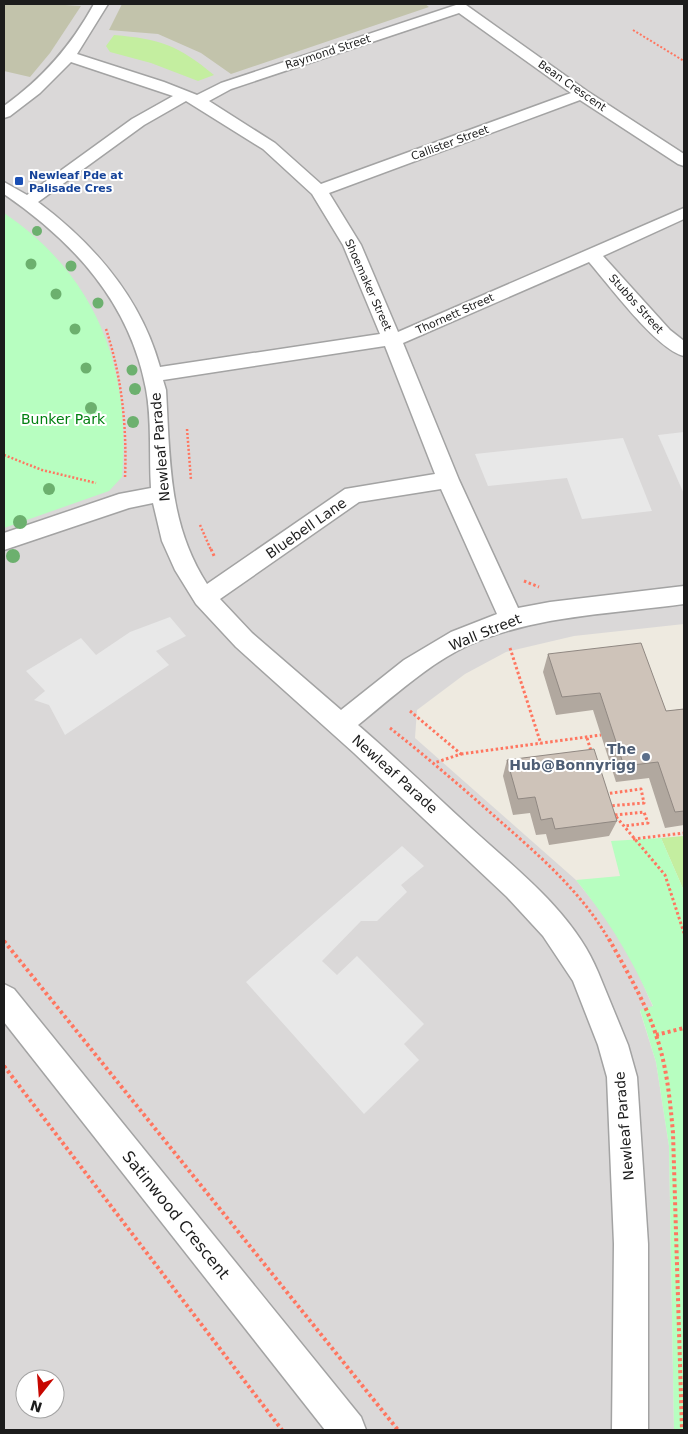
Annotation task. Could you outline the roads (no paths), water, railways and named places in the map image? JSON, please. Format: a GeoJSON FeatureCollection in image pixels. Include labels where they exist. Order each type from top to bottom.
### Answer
{"type":"FeatureCollection","features":[{"type":"Feature","properties":{"kind":"street"},"geometry":{"type":"LineString","coordinates":[[4,113],[42,83],[70,57],[101,4]]}},
{"type":"Feature","properties":{"kind":"street","name":"Bean Crescent"},"geometry":{"type":"LineString","coordinates":[[461,8],[582,94],[684,161]]}},
{"type":"Feature","properties":{"kind":"street","name":"Raymond Street"},"geometry":{"type":"LineString","coordinates":[[28,202],[138,122],[192,98],[226,86],[461,8]]}},
{"type":"Feature","properties":{"kind":"street","name":"Shoemaker Street"},"geometry":{"type":"LineString","coordinates":[[70,57],[192,98],[269,146],[319,191],[352,245],[448,480],[511,618]]}},
{"type":"Feature","properties":{"kind":"street","name":"Callister Street"},"geometry":{"type":"LineString","coordinates":[[319,191],[582,94]]}},
{"type":"Feature","properties":{"kind":"street","name":"Newleaf Parade"},"geometry":{"type":"LineString","coordinates":[[4,187],[28,202],[73,238],[110,278],[144,348],[156,390],[162,494],[173,540],[186,570],[204,598],[244,640],[340,725],[523,894],[553,926],[584,972],[599,1006],[622,1077],[630,1244],[630,1430]]}},
{"type":"Feature","properties":{"kind":"street","name":"Thornett Street"},"geometry":{"type":"LineString","coordinates":[[152,375],[405,336],[684,213]]}},
{"type":"Feature","properties":{"kind":"street","name":"Stubbs Street"},"geometry":{"type":"LineString","coordinates":[[592,255],[663,334],[684,350]]}},
{"type":"Feature","properties":{"kind":"street","name":"Bluebell Lane"},"geometry":{"type":"LineString","coordinates":[[204,598],[353,495],[448,480]]}},
{"type":"Feature","properties":{"kind":"street"},"geometry":{"type":"LineString","coordinates":[[4,542],[128,500],[162,494]]}},
{"type":"Feature","properties":{"kind":"street","name":"Wall Street"},"geometry":{"type":"LineString","coordinates":[[340,725],[413,666],[459,639],[511,618],[550,611],[684,594]]}},
{"type":"Feature","properties":{"kind":"street","name":"Satinwood Crescent"},"geometry":{"type":"LineString","coordinates":[[4,999],[348,1430]]}},
{"type":"Feature","properties":{"kind":"place","name":"Newleaf Pde at Palisade Cres"},"geometry":{"type":"Point","coordinates":[19,181]}},
{"type":"Feature","properties":{"kind":"place","name":"The Hub@Bonnyrigg"},"geometry":{"type":"Point","coordinates":[646,757]}},
{"type":"Feature","properties":{"kind":"park label","name":"Bunker Park"},"geometry":{"type":"Point","coordinates":[63,419]}}]}
